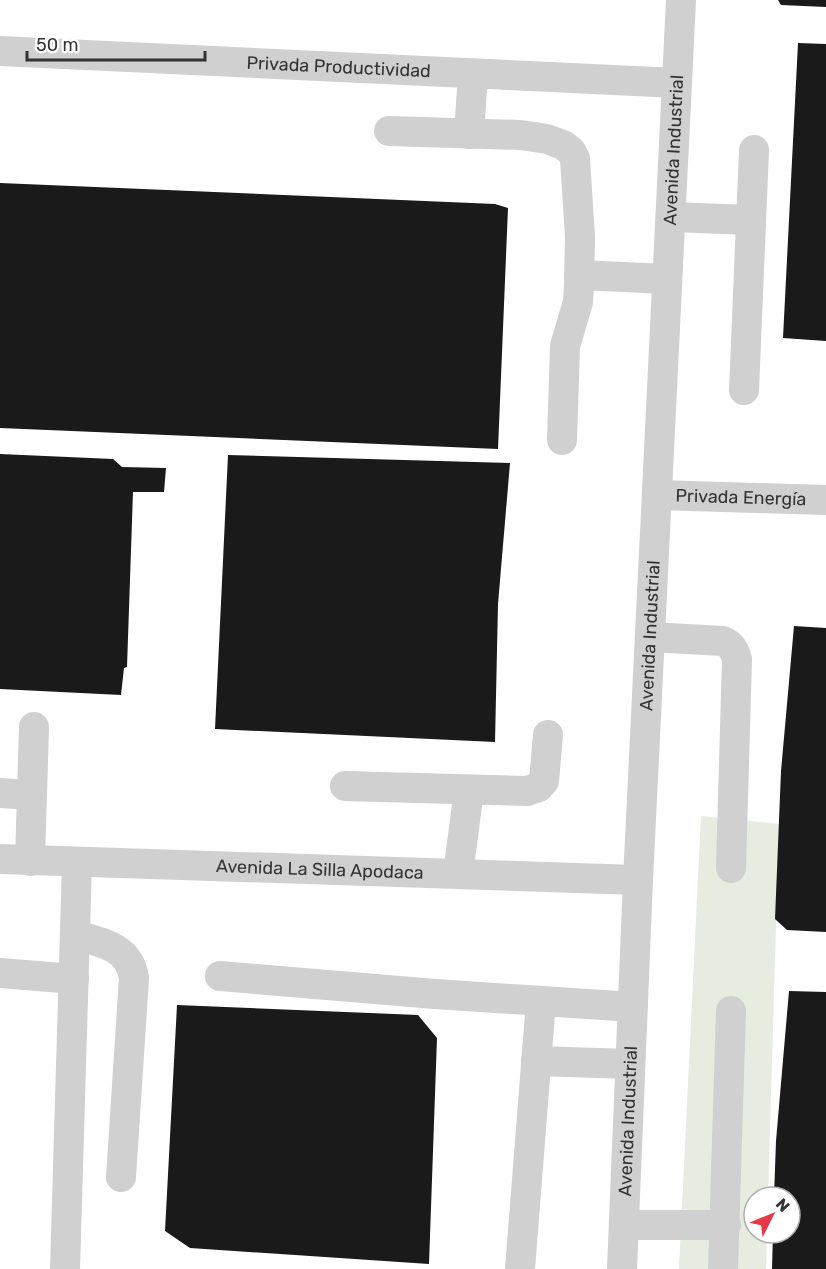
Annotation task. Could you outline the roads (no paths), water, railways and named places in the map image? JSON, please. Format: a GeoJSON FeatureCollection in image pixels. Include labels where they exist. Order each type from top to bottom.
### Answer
{"type":"FeatureCollection","features":[{"type":"Feature","properties":{"kind":"street","name":"Avenida Industrial"},"geometry":{"type":"LineString","coordinates":[[622,1269],[638,880],[681,0]]}},
{"type":"Feature","properties":{"kind":"street","name":"Privada Productividad"},"geometry":{"type":"LineString","coordinates":[[0,51],[677,83]]}},
{"type":"Feature","properties":{"kind":"street"},"geometry":{"type":"LineString","coordinates":[[469,134],[473,74]]}},
{"type":"Feature","properties":{"kind":"street"},"geometry":{"type":"LineString","coordinates":[[389,131],[521,135],[547,138],[563,145],[575,159],[580,237],[578,302],[564,346],[562,440]]}},
{"type":"Feature","properties":{"kind":"street"},"geometry":{"type":"LineString","coordinates":[[744,390],[754,150]]}},
{"type":"Feature","properties":{"kind":"street"},"geometry":{"type":"LineString","coordinates":[[670,217],[751,220]]}},
{"type":"Feature","properties":{"kind":"street"},"geometry":{"type":"LineString","coordinates":[[579,275],[667,279]]}},
{"type":"Feature","properties":{"kind":"street","name":"Privada Energía"},"geometry":{"type":"LineString","coordinates":[[657,495],[826,500]]}},
{"type":"Feature","properties":{"kind":"street"},"geometry":{"type":"LineString","coordinates":[[650,637],[723,641],[730,644],[734,650],[737,660],[731,868]]}},
{"type":"Feature","properties":{"kind":"street"},"geometry":{"type":"LineString","coordinates":[[30,861],[34,727]]}},
{"type":"Feature","properties":{"kind":"street"},"geometry":{"type":"LineString","coordinates":[[345,786],[527,791],[540,787],[544,781],[548,735]]}},
{"type":"Feature","properties":{"kind":"street"},"geometry":{"type":"LineString","coordinates":[[458,874],[469,790]]}},
{"type":"Feature","properties":{"kind":"street"},"geometry":{"type":"LineString","coordinates":[[0,793],[32,795]]}},
{"type":"Feature","properties":{"kind":"street","name":"Avenida La Silla Apodaca"},"geometry":{"type":"LineString","coordinates":[[0,859],[638,880]]}},
{"type":"Feature","properties":{"kind":"street"},"geometry":{"type":"LineString","coordinates":[[65,1269],[77,863]]}},
{"type":"Feature","properties":{"kind":"street"},"geometry":{"type":"LineString","coordinates":[[75,935],[104,943],[125,956],[132,968],[134,978],[121,1177]]}},
{"type":"Feature","properties":{"kind":"street"},"geometry":{"type":"LineString","coordinates":[[0,973],[74,979]]}},
{"type":"Feature","properties":{"kind":"street"},"geometry":{"type":"LineString","coordinates":[[220,976],[633,1007]]}},
{"type":"Feature","properties":{"kind":"street"},"geometry":{"type":"LineString","coordinates":[[520,1269],[541,1001]]}},
{"type":"Feature","properties":{"kind":"street"},"geometry":{"type":"LineString","coordinates":[[723,1269],[731,1011]]}},
{"type":"Feature","properties":{"kind":"street"},"geometry":{"type":"LineString","coordinates":[[536,1061],[630,1064]]}},
{"type":"Feature","properties":{"kind":"street"},"geometry":{"type":"LineString","coordinates":[[624,1225],[726,1225]]}}]}
